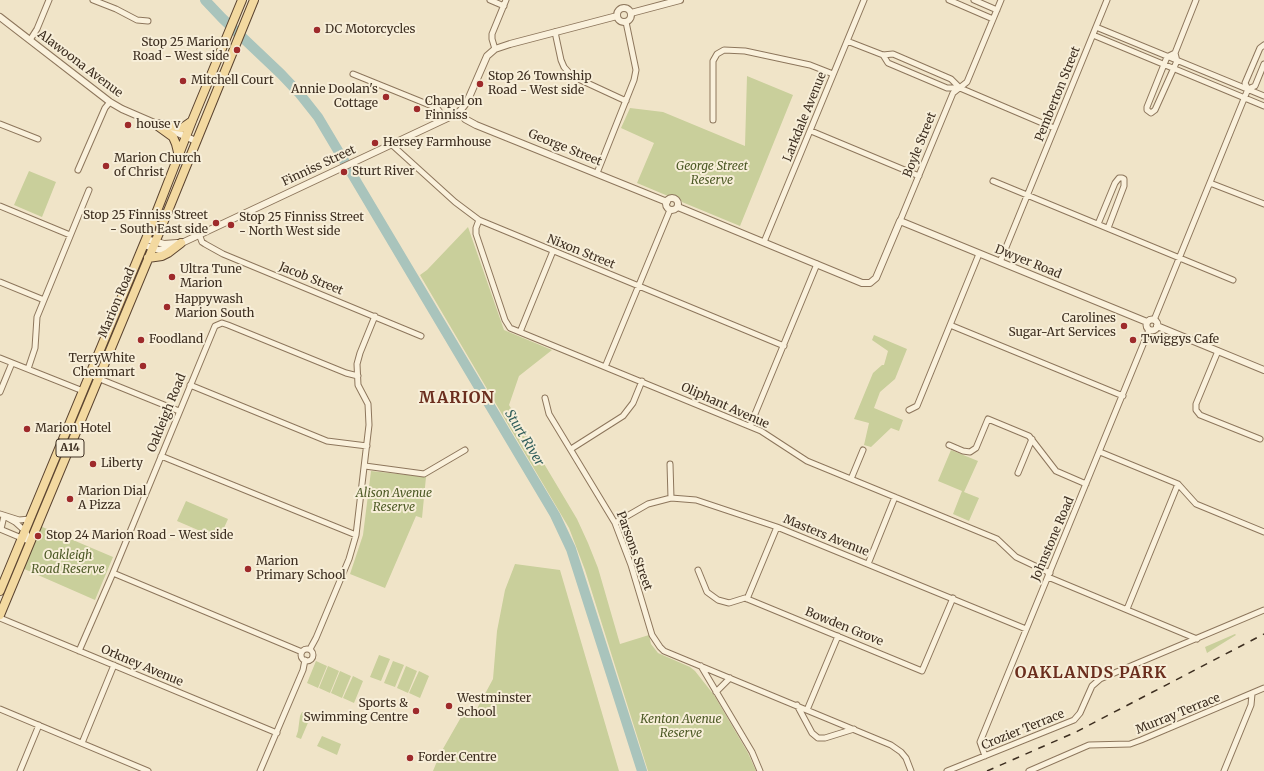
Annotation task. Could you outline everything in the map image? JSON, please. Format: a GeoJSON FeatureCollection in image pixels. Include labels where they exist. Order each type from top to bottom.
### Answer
{"type":"FeatureCollection","features":[{"type":"Feature","properties":{"kind":"main road","name":"Marion Road"},"geometry":{"type":"LineString","coordinates":[[0,591],[145,242],[192,121],[242,0]]}},
{"type":"Feature","properties":{"kind":"main road","name":"Marion Road"},"geometry":{"type":"LineString","coordinates":[[0,616],[254,0]]}},
{"type":"Feature","properties":{"kind":"main road"},"geometry":{"type":"LineString","coordinates":[[155,124],[182,128],[192,121]]}},
{"type":"Feature","properties":{"kind":"main road"},"geometry":{"type":"LineString","coordinates":[[155,124],[173,137],[179,156]]}},
{"type":"Feature","properties":{"kind":"main road"},"geometry":{"type":"LineString","coordinates":[[148,258],[162,256],[181,243]]}},
{"type":"Feature","properties":{"kind":"street"},"geometry":{"type":"LineString","coordinates":[[30,40],[37,29],[49,0]]}},
{"type":"Feature","properties":{"kind":"street"},"geometry":{"type":"LineString","coordinates":[[93,0],[116,9],[137,20],[148,21]]}},
{"type":"Feature","properties":{"kind":"street"},"geometry":{"type":"LineString","coordinates":[[490,0],[504,6]]}},
{"type":"Feature","properties":{"kind":"street"},"geometry":{"type":"LineString","coordinates":[[506,0],[492,34],[492,40],[496,49],[618,16]]}},
{"type":"Feature","properties":{"kind":"street"},"geometry":{"type":"LineString","coordinates":[[631,13],[680,0]]}},
{"type":"Feature","properties":{"kind":"street","name":"Larkdale Avenue"},"geometry":{"type":"LineString","coordinates":[[764,242],[864,0]]}},
{"type":"Feature","properties":{"kind":"street"},"geometry":{"type":"LineString","coordinates":[[949,0],[993,19]]}},
{"type":"Feature","properties":{"kind":"street"},"geometry":{"type":"LineString","coordinates":[[974,0],[997,10]]}},
{"type":"Feature","properties":{"kind":"street","name":"Boyle Street"},"geometry":{"type":"LineString","coordinates":[[817,264],[862,283],[870,283],[876,278],[953,93],[967,82],[1001,0]]}},
{"type":"Feature","properties":{"kind":"street","name":"Pemberton Street"},"geometry":{"type":"LineString","coordinates":[[1000,262],[1107,0]]}},
{"type":"Feature","properties":{"kind":"street"},"geometry":{"type":"LineString","coordinates":[[1175,53],[1167,57],[1146,109],[1148,112],[1154,112],[1173,69],[1176,61],[1175,53],[1196,0]]}},
{"type":"Feature","properties":{"kind":"street"},"geometry":{"type":"LineString","coordinates":[[626,22],[620,20],[618,11],[622,8],[629,9],[631,13]]}},
{"type":"Feature","properties":{"kind":"street"},"geometry":{"type":"LineString","coordinates":[[626,22],[630,18],[631,13]]}},
{"type":"Feature","properties":{"kind":"street","name":"Alawoona Avenue"},"geometry":{"type":"LineString","coordinates":[[0,17],[110,102],[155,124],[196,141]]}},
{"type":"Feature","properties":{"kind":"street"},"geometry":{"type":"LineString","coordinates":[[597,173],[626,101],[636,70],[626,22]]}},
{"type":"Feature","properties":{"kind":"street"},"geometry":{"type":"LineString","coordinates":[[1096,27],[1264,96]]}},
{"type":"Feature","properties":{"kind":"street"},"geometry":{"type":"LineString","coordinates":[[555,32],[561,60],[564,67],[572,76],[626,101]]}},
{"type":"Feature","properties":{"kind":"street"},"geometry":{"type":"LineString","coordinates":[[1093,36],[1264,106]]}},
{"type":"Feature","properties":{"kind":"street"},"geometry":{"type":"LineString","coordinates":[[847,41],[883,56],[888,63],[947,88],[960,88]]}},
{"type":"Feature","properties":{"kind":"street"},"geometry":{"type":"LineString","coordinates":[[1248,89],[1245,83],[1260,48],[1264,45]]}},
{"type":"Feature","properties":{"kind":"street","name":"Finniss Street"},"geometry":{"type":"LineString","coordinates":[[145,242],[154,245],[159,250],[169,249],[460,111],[468,102],[487,56],[496,49]]}},
{"type":"Feature","properties":{"kind":"street"},"geometry":{"type":"LineString","coordinates":[[713,120],[713,62],[717,54],[724,50],[746,51],[767,55],[810,65],[834,74]]}},
{"type":"Feature","properties":{"kind":"street"},"geometry":{"type":"LineString","coordinates":[[883,56],[893,54],[951,79],[960,88],[1054,128]]}},
{"type":"Feature","properties":{"kind":"street"},"geometry":{"type":"LineString","coordinates":[[1157,326],[1153,330],[1149,330],[1146,325],[1151,321],[1179,257],[1248,89],[1255,86],[1264,64]]}},
{"type":"Feature","properties":{"kind":"street"},"geometry":{"type":"LineString","coordinates":[[353,74],[437,108],[445,119]]}},
{"type":"Feature","properties":{"kind":"street"},"geometry":{"type":"LineString","coordinates":[[78,170],[105,108],[110,102]]}},
{"type":"Feature","properties":{"kind":"street","name":"George Street"},"geometry":{"type":"LineString","coordinates":[[460,111],[465,119],[476,124],[667,202]]}},
{"type":"Feature","properties":{"kind":"street"},"geometry":{"type":"LineString","coordinates":[[0,124],[38,139]]}},
{"type":"Feature","properties":{"kind":"street"},"geometry":{"type":"LineString","coordinates":[[811,131],[919,176]]}},
{"type":"Feature","properties":{"kind":"street","name":"Nixon Street"},"geometry":{"type":"LineString","coordinates":[[391,144],[454,202],[479,220],[784,346]]}},
{"type":"Feature","properties":{"kind":"street"},"geometry":{"type":"LineString","coordinates":[[1098,224],[1115,183],[1119,178],[1122,178],[1124,180],[1124,186],[1108,228]]}},
{"type":"Feature","properties":{"kind":"street"},"geometry":{"type":"LineString","coordinates":[[993,181],[1233,280]]}},
{"type":"Feature","properties":{"kind":"street"},"geometry":{"type":"LineString","coordinates":[[1210,182],[1264,204]]}},
{"type":"Feature","properties":{"kind":"street"},"geometry":{"type":"LineString","coordinates":[[28,369],[35,348],[37,317],[89,190]]}},
{"type":"Feature","properties":{"kind":"street"},"geometry":{"type":"LineString","coordinates":[[670,210],[667,207],[667,202],[670,199],[674,198],[677,200],[678,207]]}},
{"type":"Feature","properties":{"kind":"street"},"geometry":{"type":"LineString","coordinates":[[0,206],[70,235]]}},
{"type":"Feature","properties":{"kind":"street"},"geometry":{"type":"LineString","coordinates":[[678,207],[817,264],[750,426]]}},
{"type":"Feature","properties":{"kind":"street"},"geometry":{"type":"LineString","coordinates":[[670,210],[674,210],[678,207]]}},
{"type":"Feature","properties":{"kind":"street"},"geometry":{"type":"LineString","coordinates":[[605,366],[670,210]]}},
{"type":"Feature","properties":{"kind":"street","name":"Oliphant Avenue"},"geometry":{"type":"LineString","coordinates":[[479,220],[476,228],[476,234],[510,328],[761,430],[807,461],[997,539],[1016,557],[1049,575],[1197,639]]}},
{"type":"Feature","properties":{"kind":"street","name":"Dwyer Road"},"geometry":{"type":"LineString","coordinates":[[900,221],[979,254],[1151,321]]}},
{"type":"Feature","properties":{"kind":"street","name":"Jacob Street"},"geometry":{"type":"LineString","coordinates":[[199,234],[202,242],[216,251],[421,336]]}},
{"type":"Feature","properties":{"kind":"street"},"geometry":{"type":"LineString","coordinates":[[520,332],[553,251]]}},
{"type":"Feature","properties":{"kind":"street"},"geometry":{"type":"LineString","coordinates":[[909,410],[917,406],[979,254]]}},
{"type":"Feature","properties":{"kind":"street"},"geometry":{"type":"LineString","coordinates":[[0,282],[44,300]]}},
{"type":"Feature","properties":{"kind":"street"},"geometry":{"type":"LineString","coordinates":[[310,649],[349,559],[356,535],[369,424],[368,404],[358,386],[357,364],[375,316]]}},
{"type":"Feature","properties":{"kind":"street"},"geometry":{"type":"LineString","coordinates":[[1151,321],[1157,322],[1157,326],[1264,370]]}},
{"type":"Feature","properties":{"kind":"street","name":"Oakleigh Road"},"geometry":{"type":"LineString","coordinates":[[79,651],[113,573],[212,330],[215,326],[222,323],[346,373],[358,376]]}},
{"type":"Feature","properties":{"kind":"street"},"geometry":{"type":"LineString","coordinates":[[950,325],[1123,396]]}},
{"type":"Feature","properties":{"kind":"street","name":"Johnstone Road"},"geometry":{"type":"LineString","coordinates":[[985,756],[980,742],[1149,330]]}},
{"type":"Feature","properties":{"kind":"street"},"geometry":{"type":"LineString","coordinates":[[1218,351],[1196,404],[1196,410],[1200,415],[1260,439]]}},
{"type":"Feature","properties":{"kind":"street"},"geometry":{"type":"LineString","coordinates":[[0,358],[83,391]]}},
{"type":"Feature","properties":{"kind":"street"},"geometry":{"type":"LineString","coordinates":[[0,392],[12,363]]}},
{"type":"Feature","properties":{"kind":"street"},"geometry":{"type":"LineString","coordinates":[[90,375],[179,411]]}},
{"type":"Feature","properties":{"kind":"street"},"geometry":{"type":"LineString","coordinates":[[571,449],[623,416],[633,403],[642,382]]}},
{"type":"Feature","properties":{"kind":"street"},"geometry":{"type":"LineString","coordinates":[[190,385],[327,441],[367,446]]}},
{"type":"Feature","properties":{"kind":"street","name":"Parsons Street"},"geometry":{"type":"LineString","coordinates":[[545,398],[549,414],[615,523],[631,565],[652,635],[656,643],[664,650],[700,666],[854,729],[896,748],[906,758],[911,771]]}},
{"type":"Feature","properties":{"kind":"street"},"geometry":{"type":"LineString","coordinates":[[948,445],[970,452],[976,448],[988,417],[1029,436],[1056,472],[1086,484]]}},
{"type":"Feature","properties":{"kind":"street"},"geometry":{"type":"LineString","coordinates":[[1018,474],[1032,439]]}},
{"type":"Feature","properties":{"kind":"street"},"geometry":{"type":"LineString","coordinates":[[365,466],[424,474],[465,450]]}},
{"type":"Feature","properties":{"kind":"street"},"geometry":{"type":"LineString","coordinates":[[851,479],[863,450]]}},
{"type":"Feature","properties":{"kind":"street"},"geometry":{"type":"LineString","coordinates":[[1100,452],[1178,484],[1196,504],[1264,532]]}},
{"type":"Feature","properties":{"kind":"street"},"geometry":{"type":"LineString","coordinates":[[161,456],[356,535]]}},
{"type":"Feature","properties":{"kind":"street"},"geometry":{"type":"LineString","coordinates":[[670,464],[671,498]]}},
{"type":"Feature","properties":{"kind":"street"},"geometry":{"type":"LineString","coordinates":[[1127,609],[1178,484]]}},
{"type":"Feature","properties":{"kind":"street"},"geometry":{"type":"LineString","coordinates":[[868,564],[895,497]]}},
{"type":"Feature","properties":{"kind":"street","name":"Masters Avenue"},"geometry":{"type":"LineString","coordinates":[[615,523],[648,504],[671,498],[701,501],[777,527],[1026,629]]}},
{"type":"Feature","properties":{"kind":"street"},"geometry":{"type":"LineString","coordinates":[[2,515],[15,522],[23,535],[31,542]]}},
{"type":"Feature","properties":{"kind":"street"},"geometry":{"type":"LineString","coordinates":[[2,515],[0,529],[23,535],[31,542]]}},
{"type":"Feature","properties":{"kind":"street"},"geometry":{"type":"LineString","coordinates":[[2,515],[18,520],[30,519]]}},
{"type":"Feature","properties":{"kind":"street"},"geometry":{"type":"LineString","coordinates":[[698,570],[705,588],[714,598],[722,602],[729,603],[745,598],[747,599],[777,527]]}},
{"type":"Feature","properties":{"kind":"street"},"geometry":{"type":"LineString","coordinates":[[113,573],[302,652]]}},
{"type":"Feature","properties":{"kind":"street","name":"Bowden Grove"},"geometry":{"type":"LineString","coordinates":[[747,599],[922,671],[953,598]]}},
{"type":"Feature","properties":{"kind":"street","name":"Crozier Terrace"},"geometry":{"type":"LineString","coordinates":[[947,771],[1074,720],[1080,713],[1092,686],[1100,679],[1264,610]]}},
{"type":"Feature","properties":{"kind":"street","name":"Orkney Avenue"},"geometry":{"type":"LineString","coordinates":[[0,616],[79,651],[277,733]]}},
{"type":"Feature","properties":{"kind":"street"},"geometry":{"type":"LineString","coordinates":[[807,710],[838,636]]}},
{"type":"Feature","properties":{"kind":"street"},"geometry":{"type":"LineString","coordinates":[[302,652],[304,649],[310,649]]}},
{"type":"Feature","properties":{"kind":"street"},"geometry":{"type":"LineString","coordinates":[[305,660],[311,659],[313,656],[310,649]]}},
{"type":"Feature","properties":{"kind":"street"},"geometry":{"type":"LineString","coordinates":[[260,771],[303,670],[305,660],[302,657],[302,652]]}},
{"type":"Feature","properties":{"kind":"street"},"geometry":{"type":"LineString","coordinates":[[82,743],[114,665]]}},
{"type":"Feature","properties":{"kind":"street"},"geometry":{"type":"LineString","coordinates":[[700,666],[752,752],[760,771]]}},
{"type":"Feature","properties":{"kind":"street"},"geometry":{"type":"LineString","coordinates":[[716,692],[730,678]]}},
{"type":"Feature","properties":{"kind":"street","name":"Murray Terrace"},"geometry":{"type":"LineString","coordinates":[[1029,771],[1089,745],[1130,744],[1264,688]]}},
{"type":"Feature","properties":{"kind":"street"},"geometry":{"type":"LineString","coordinates":[[1224,771],[1251,705],[1252,694]]}},
{"type":"Feature","properties":{"kind":"street"},"geometry":{"type":"LineString","coordinates":[[797,706],[812,733],[818,738],[824,738],[854,729]]}},
{"type":"Feature","properties":{"kind":"street"},"geometry":{"type":"LineString","coordinates":[[0,709],[148,771]]}},
{"type":"Feature","properties":{"kind":"street"},"geometry":{"type":"LineString","coordinates":[[20,771],[39,725]]}},
{"type":"Feature","properties":{"kind":"green space","name":"George Street Reserve"},"geometry":{"type":"Polygon","coordinates":[[[747,76],[793,95],[740,226],[682,202],[680,199],[672,195],[668,196],[637,183],[654,143],[621,128],[630,108],[663,112],[745,146],[747,76]]]}},
{"type":"Feature","properties":{"kind":"green space"},"geometry":{"type":"Polygon","coordinates":[[[29,171],[56,182],[42,217],[14,205],[29,171]]]}},
{"type":"Feature","properties":{"kind":"green space","name":"Kenton Avenue Reserve"},"geometry":{"type":"Polygon","coordinates":[[[468,227],[504,330],[552,350],[519,376],[509,405],[577,519],[598,568],[620,644],[649,635],[651,644],[658,653],[690,667],[695,671],[714,695],[748,753],[756,771],[648,771],[585,570],[569,528],[420,275],[427,270],[468,227]]]}},
{"type":"Feature","properties":{"kind":"green space"},"geometry":{"type":"Polygon","coordinates":[[[874,335],[907,349],[895,379],[880,392],[874,408],[903,420],[899,431],[891,428],[871,447],[864,445],[869,423],[854,419],[873,373],[884,365],[888,351],[872,340],[874,335]]]}},
{"type":"Feature","properties":{"kind":"green space"},"geometry":{"type":"Polygon","coordinates":[[[951,450],[978,461],[964,492],[979,498],[969,521],[953,514],[962,491],[938,481],[951,450]]]}},
{"type":"Feature","properties":{"kind":"green space","name":"Alison Avenue Reserve"},"geometry":{"type":"Polygon","coordinates":[[[371,471],[426,477],[422,518],[416,516],[385,588],[350,574],[363,535],[371,471]]]}},
{"type":"Feature","properties":{"kind":"green space"},"geometry":{"type":"Polygon","coordinates":[[[186,501],[228,519],[219,539],[177,521],[186,501]]]}},
{"type":"Feature","properties":{"kind":"green space","name":"Oakleigh Road Reserve"},"geometry":{"type":"Polygon","coordinates":[[[40,526],[113,557],[95,600],[22,568],[40,526]]]}},
{"type":"Feature","properties":{"kind":"green space"},"geometry":{"type":"Polygon","coordinates":[[[515,564],[560,570],[619,771],[433,771],[440,754],[464,712],[473,716],[493,679],[497,631],[505,590],[515,564]]]}},
{"type":"Feature","properties":{"kind":"green space"},"geometry":{"type":"Polygon","coordinates":[[[1235,634],[1236,635],[1207,653],[1205,647],[1235,634]]]}},
{"type":"Feature","properties":{"kind":"green space"},"geometry":{"type":"Polygon","coordinates":[[[379,655],[390,659],[381,681],[370,677],[379,655]]]}},
{"type":"Feature","properties":{"kind":"green space"},"geometry":{"type":"Polygon","coordinates":[[[316,661],[327,666],[318,688],[307,683],[316,661]]]}},
{"type":"Feature","properties":{"kind":"green space"},"geometry":{"type":"Polygon","coordinates":[[[393,661],[404,665],[395,687],[384,683],[393,661]]]}},
{"type":"Feature","properties":{"kind":"green space"},"geometry":{"type":"Polygon","coordinates":[[[328,666],[339,671],[330,693],[319,688],[328,666]]]}},
{"type":"Feature","properties":{"kind":"green space"},"geometry":{"type":"Polygon","coordinates":[[[406,666],[417,671],[408,693],[397,688],[406,666]]]}},
{"type":"Feature","properties":{"kind":"green space"},"geometry":{"type":"Polygon","coordinates":[[[340,671],[351,676],[342,698],[331,693],[340,671]]]}},
{"type":"Feature","properties":{"kind":"green space"},"geometry":{"type":"Polygon","coordinates":[[[419,671],[429,676],[420,698],[409,693],[419,671]]]}},
{"type":"Feature","properties":{"kind":"green space"},"geometry":{"type":"Polygon","coordinates":[[[353,676],[363,681],[354,703],[343,698],[353,676]]]}},
{"type":"Feature","properties":{"kind":"green space"},"geometry":{"type":"Polygon","coordinates":[[[302,712],[305,712],[310,718],[301,739],[296,737],[302,712]]]}},
{"type":"Feature","properties":{"kind":"green space"},"geometry":{"type":"Polygon","coordinates":[[[322,736],[341,744],[337,755],[317,746],[322,736]]]}},
{"type":"Feature","properties":{"kind":"waterway","name":"Sturt River"},"geometry":{"type":"LineString","coordinates":[[205,0],[281,74],[299,93],[318,117],[555,515],[571,549],[642,771]]}},
{"type":"Feature","properties":{"kind":"railway"},"geometry":{"type":"LineString","coordinates":[[987,771],[1076,732],[1264,634]]}},
{"type":"Feature","properties":{"kind":"place","name":"DC Motorcycles"},"geometry":{"type":"Point","coordinates":[317,30]}},
{"type":"Feature","properties":{"kind":"place","name":"Stop 25 Marion Road - West side"},"geometry":{"type":"Point","coordinates":[237,50]}},
{"type":"Feature","properties":{"kind":"place","name":"Mitchell Court"},"geometry":{"type":"Point","coordinates":[183,81]}},
{"type":"Feature","properties":{"kind":"place","name":"Stop 26 Township Road - West side"},"geometry":{"type":"Point","coordinates":[480,84]}},
{"type":"Feature","properties":{"kind":"place","name":"Annie Doolan's Cottage"},"geometry":{"type":"Point","coordinates":[386,97]}},
{"type":"Feature","properties":{"kind":"place","name":"Chapel on Finniss"},"geometry":{"type":"Point","coordinates":[417,109]}},
{"type":"Feature","properties":{"kind":"place","name":"house v"},"geometry":{"type":"Point","coordinates":[128,125]}},
{"type":"Feature","properties":{"kind":"place","name":"Hersey Farmhouse"},"geometry":{"type":"Point","coordinates":[375,143]}},
{"type":"Feature","properties":{"kind":"place","name":"Marion Church of Christ"},"geometry":{"type":"Point","coordinates":[106,166]}},
{"type":"Feature","properties":{"kind":"place","name":"Sturt River"},"geometry":{"type":"Point","coordinates":[344,172]}},
{"type":"Feature","properties":{"kind":"place","name":"Stop 25 Finniss Street - South East side"},"geometry":{"type":"Point","coordinates":[216,223]}},
{"type":"Feature","properties":{"kind":"place","name":"Stop 25 Finniss Street - North West side"},"geometry":{"type":"Point","coordinates":[231,225]}},
{"type":"Feature","properties":{"kind":"place","name":"Ultra Tune Marion"},"geometry":{"type":"Point","coordinates":[172,277]}},
{"type":"Feature","properties":{"kind":"place","name":"Happywash Marion South"},"geometry":{"type":"Point","coordinates":[167,307]}},
{"type":"Feature","properties":{"kind":"place","name":"Carolines Sugar-Art Services"},"geometry":{"type":"Point","coordinates":[1124,326]}},
{"type":"Feature","properties":{"kind":"place","name":"Foodland"},"geometry":{"type":"Point","coordinates":[141,340]}},
{"type":"Feature","properties":{"kind":"place","name":"Twiggys Cafe"},"geometry":{"type":"Point","coordinates":[1133,340]}},
{"type":"Feature","properties":{"kind":"place","name":"TerryWhite Chemmart"},"geometry":{"type":"Point","coordinates":[143,366]}},
{"type":"Feature","properties":{"kind":"place","name":"Marion Hotel"},"geometry":{"type":"Point","coordinates":[27,429]}},
{"type":"Feature","properties":{"kind":"place","name":"Liberty"},"geometry":{"type":"Point","coordinates":[93,464]}},
{"type":"Feature","properties":{"kind":"place","name":"Marion Dial A Pizza"},"geometry":{"type":"Point","coordinates":[70,499]}},
{"type":"Feature","properties":{"kind":"place","name":"Stop 24 Marion Road - West side"},"geometry":{"type":"Point","coordinates":[38,536]}},
{"type":"Feature","properties":{"kind":"place","name":"Marion Primary School"},"geometry":{"type":"Point","coordinates":[248,569]}},
{"type":"Feature","properties":{"kind":"place","name":"Westminster School"},"geometry":{"type":"Point","coordinates":[449,706]}},
{"type":"Feature","properties":{"kind":"place","name":"Sports & Swimming Centre"},"geometry":{"type":"Point","coordinates":[416,711]}},
{"type":"Feature","properties":{"kind":"place","name":"Forder Centre"},"geometry":{"type":"Point","coordinates":[410,758]}},
{"type":"Feature","properties":{"kind":"district","name":"MARION"},"geometry":{"type":"Point","coordinates":[457,398]}},
{"type":"Feature","properties":{"kind":"district","name":"OAKLANDS PARK"},"geometry":{"type":"Point","coordinates":[1091,673]}}]}
